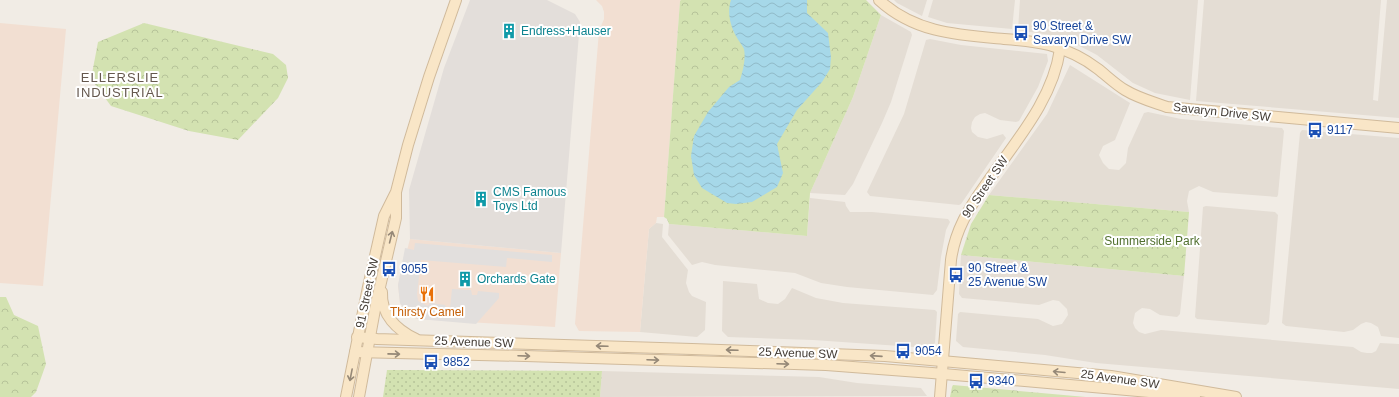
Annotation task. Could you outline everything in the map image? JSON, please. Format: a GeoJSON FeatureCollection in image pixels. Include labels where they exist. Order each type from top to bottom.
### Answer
{"type":"FeatureCollection","features":[{"type":"Feature","properties":{"kind":"main road","name":"91 Street SW"},"geometry":{"type":"LineString","coordinates":[[346,397],[357,337],[384,216],[396,192],[408,145],[427,84],[456,0]]}},
{"type":"Feature","properties":{"kind":"main road","name":"Savaryn Drive SW"},"geometry":{"type":"LineString","coordinates":[[879,0],[907,20],[932,29],[958,35],[1031,41],[1060,49],[1089,62],[1129,92],[1167,107],[1399,128]]}},
{"type":"Feature","properties":{"kind":"main road","name":"90 Street SW"},"geometry":{"type":"LineString","coordinates":[[940,397],[951,260],[955,238],[968,210],[1042,101],[1052,78],[1060,49]]}},
{"type":"Feature","properties":{"kind":"main road","name":"91 Street SW"},"geometry":{"type":"LineString","coordinates":[[359,397],[366,353],[382,275],[396,218],[396,192]]}},
{"type":"Feature","properties":{"kind":"main road"},"geometry":{"type":"LineString","coordinates":[[382,275],[382,295],[385,310],[392,322],[405,334],[418,340]]}},
{"type":"Feature","properties":{"kind":"main road","name":"25 Avenue SW"},"geometry":{"type":"LineString","coordinates":[[357,337],[369,339],[856,354],[1111,376],[1236,397]]}},
{"type":"Feature","properties":{"kind":"main road","name":"25 Avenue SW"},"geometry":{"type":"LineString","coordinates":[[355,352],[818,365],[942,374],[1205,397]]}},
{"type":"Feature","properties":{"kind":"shaded area"},"geometry":{"type":"Polygon","coordinates":[[[470,0],[547,0],[575,14],[580,22],[561,253],[410,239],[409,190],[444,68],[470,0]]]}},
{"type":"Feature","properties":{"kind":"shaded area"},"geometry":{"type":"Polygon","coordinates":[[[596,0],[681,0],[664,217],[657,217],[656,223],[649,229],[640,332],[579,331],[575,324],[599,31],[604,19],[602,6],[596,0]]]}},
{"type":"Feature","properties":{"kind":"shaded area"},"geometry":{"type":"Polygon","coordinates":[[[894,0],[927,0],[922,16],[894,0]]]}},
{"type":"Feature","properties":{"kind":"shaded area"},"geometry":{"type":"Polygon","coordinates":[[[933,0],[1015,0],[1012,29],[947,23],[928,17],[933,0]]]}},
{"type":"Feature","properties":{"kind":"shaded area"},"geometry":{"type":"Polygon","coordinates":[[[1020,0],[1198,0],[1190,100],[1155,93],[1133,83],[1097,55],[1068,40],[1050,35],[1018,30],[1020,0]]]}},
{"type":"Feature","properties":{"kind":"shaded area"},"geometry":{"type":"Polygon","coordinates":[[[1204,0],[1381,0],[1373,100],[1378,101],[1387,0],[1399,0],[1399,118],[1196,101],[1204,0]]]}},
{"type":"Feature","properties":{"kind":"shaded area"},"geometry":{"type":"Polygon","coordinates":[[[881,15],[911,32],[912,35],[891,102],[853,184],[845,195],[810,193],[853,97],[881,15]]]}},
{"type":"Feature","properties":{"kind":"shaded area"},"geometry":{"type":"Polygon","coordinates":[[[0,23],[66,29],[43,286],[0,283],[0,23]]]}},
{"type":"Feature","properties":{"kind":"shaded area"},"geometry":{"type":"Polygon","coordinates":[[[930,39],[961,45],[1047,54],[1048,61],[1038,87],[1019,121],[1000,120],[985,113],[975,117],[972,122],[972,132],[978,137],[987,139],[1003,134],[1006,138],[959,205],[870,196],[867,192],[904,114],[926,40],[930,39]]]}},
{"type":"Feature","properties":{"kind":"shaded area"},"geometry":{"type":"Polygon","coordinates":[[[1070,65],[1130,103],[1115,140],[1103,146],[1099,155],[1103,163],[1109,169],[1119,170],[1126,163],[1128,148],[1144,113],[1148,112],[1181,119],[1282,128],[1284,131],[1277,197],[1213,192],[1199,186],[1189,191],[1187,201],[1189,212],[989,195],[1047,114],[1070,65]]]}},
{"type":"Feature","properties":{"kind":"shaded area"},"geometry":{"type":"Polygon","coordinates":[[[1302,130],[1399,138],[1399,338],[1381,336],[1378,327],[1366,322],[1353,330],[1344,332],[1286,326],[1282,323],[1300,133],[1302,130]]]}},
{"type":"Feature","properties":{"kind":"shaded area"},"geometry":{"type":"Polygon","coordinates":[[[810,198],[845,202],[850,212],[872,212],[948,219],[950,222],[946,230],[937,290],[933,295],[847,287],[821,283],[795,273],[715,265],[702,262],[692,265],[668,235],[669,224],[807,236],[810,198]]]}},
{"type":"Feature","properties":{"kind":"shaded area"},"geometry":{"type":"Polygon","coordinates":[[[1206,206],[1275,212],[1278,215],[1269,322],[1266,325],[1197,319],[1195,317],[1203,207],[1206,206]]]}},
{"type":"Feature","properties":{"kind":"shaded area"},"geometry":{"type":"Polygon","coordinates":[[[656,223],[663,224],[662,237],[688,270],[686,283],[689,292],[692,296],[706,302],[705,330],[697,337],[640,332],[649,229],[656,223]]]}},
{"type":"Feature","properties":{"kind":"shaded area"},"geometry":{"type":"Polygon","coordinates":[[[410,239],[561,253],[555,327],[416,319],[407,312],[400,303],[398,285],[410,239]]]}},
{"type":"Feature","properties":{"kind":"shaded area"},"geometry":{"type":"Polygon","coordinates":[[[415,243],[552,255],[552,262],[507,258],[506,267],[421,260],[417,294],[418,301],[428,306],[430,303],[445,305],[446,308],[450,308],[452,289],[471,290],[472,295],[477,295],[478,291],[499,293],[499,298],[476,324],[418,319],[406,311],[400,303],[398,285],[405,248],[414,250],[415,243]]]}},
{"type":"Feature","properties":{"kind":"shaded area"},"geometry":{"type":"Polygon","coordinates":[[[961,255],[1184,276],[1180,314],[1177,317],[1160,315],[1150,309],[1142,308],[1135,313],[1133,323],[1139,332],[1145,334],[1161,330],[1353,347],[1361,352],[1367,353],[1376,351],[1380,343],[1399,344],[1399,389],[1096,363],[1045,355],[963,347],[956,341],[958,314],[960,312],[1038,319],[1053,326],[1062,324],[1068,315],[1067,309],[1059,301],[1053,300],[1039,305],[962,298],[959,294],[961,255]]]}},
{"type":"Feature","properties":{"kind":"shaded area"},"geometry":{"type":"Polygon","coordinates":[[[723,281],[757,284],[759,299],[768,303],[778,304],[785,299],[792,288],[816,298],[843,303],[935,310],[937,312],[935,343],[929,348],[813,340],[728,337],[722,331],[723,281]]]}},
{"type":"Feature","properties":{"kind":"shaded area"},"geometry":{"type":"Polygon","coordinates":[[[602,371],[819,377],[857,383],[921,388],[927,396],[600,397],[602,371]]]}},
{"type":"Feature","properties":{"kind":"green space"},"geometry":{"type":"Polygon","coordinates":[[[681,0],[866,0],[881,15],[853,97],[810,193],[807,236],[669,224],[667,219],[664,217],[681,0]]]}},
{"type":"Feature","properties":{"kind":"green space"},"geometry":{"type":"Polygon","coordinates":[[[144,23],[273,54],[286,65],[288,78],[278,98],[238,140],[189,131],[111,106],[91,79],[98,42],[144,23]]]}},
{"type":"Feature","properties":{"kind":"green space","name":"Summerside Park"},"geometry":{"type":"Polygon","coordinates":[[[989,195],[1189,212],[1184,276],[961,255],[971,224],[989,195]]]}},
{"type":"Feature","properties":{"kind":"green space"},"geometry":{"type":"Polygon","coordinates":[[[0,297],[6,297],[14,315],[38,326],[46,364],[36,392],[31,397],[0,397],[0,297]]]}},
{"type":"Feature","properties":{"kind":"green space"},"geometry":{"type":"Polygon","coordinates":[[[387,370],[602,371],[600,397],[383,397],[387,370]]]}},
{"type":"Feature","properties":{"kind":"green space"},"geometry":{"type":"Polygon","coordinates":[[[953,385],[1086,397],[950,397],[953,385]]]}},
{"type":"Feature","properties":{"kind":"water"},"geometry":{"type":"Polygon","coordinates":[[[731,0],[807,0],[807,13],[828,33],[831,57],[830,69],[822,82],[797,110],[777,144],[783,173],[777,187],[752,202],[736,204],[727,203],[702,188],[694,175],[691,156],[694,136],[708,112],[729,87],[740,80],[745,53],[732,27],[729,14],[731,0]]]}},
{"type":"Feature","properties":{"kind":"place","name":"Endress+Hauser"},"geometry":{"type":"Point","coordinates":[509,31]}},
{"type":"Feature","properties":{"kind":"place","name":"90 Street & Savaryn Drive SW"},"geometry":{"type":"Point","coordinates":[1021,33]}},
{"type":"Feature","properties":{"kind":"place","name":"9117"},"geometry":{"type":"Point","coordinates":[1315,130]}},
{"type":"Feature","properties":{"kind":"place","name":"CMS Famous Toys Ltd"},"geometry":{"type":"Point","coordinates":[481,199]}},
{"type":"Feature","properties":{"kind":"place","name":"9055"},"geometry":{"type":"Point","coordinates":[389,269]}},
{"type":"Feature","properties":{"kind":"place","name":"90 Street & 25 Avenue SW"},"geometry":{"type":"Point","coordinates":[956,275]}},
{"type":"Feature","properties":{"kind":"place","name":"Orchards Gate"},"geometry":{"type":"Point","coordinates":[465,279]}},
{"type":"Feature","properties":{"kind":"place","name":"Thirsty Camel"},"geometry":{"type":"Point","coordinates":[427,294]}},
{"type":"Feature","properties":{"kind":"place","name":"9054"},"geometry":{"type":"Point","coordinates":[903,351]}},
{"type":"Feature","properties":{"kind":"place","name":"9852"},"geometry":{"type":"Point","coordinates":[431,362]}},
{"type":"Feature","properties":{"kind":"place","name":"9340"},"geometry":{"type":"Point","coordinates":[976,381]}},
{"type":"Feature","properties":{"kind":"district","name":"ELLERSLIE INDUSTRIAL"},"geometry":{"type":"Point","coordinates":[120,84]}}]}
